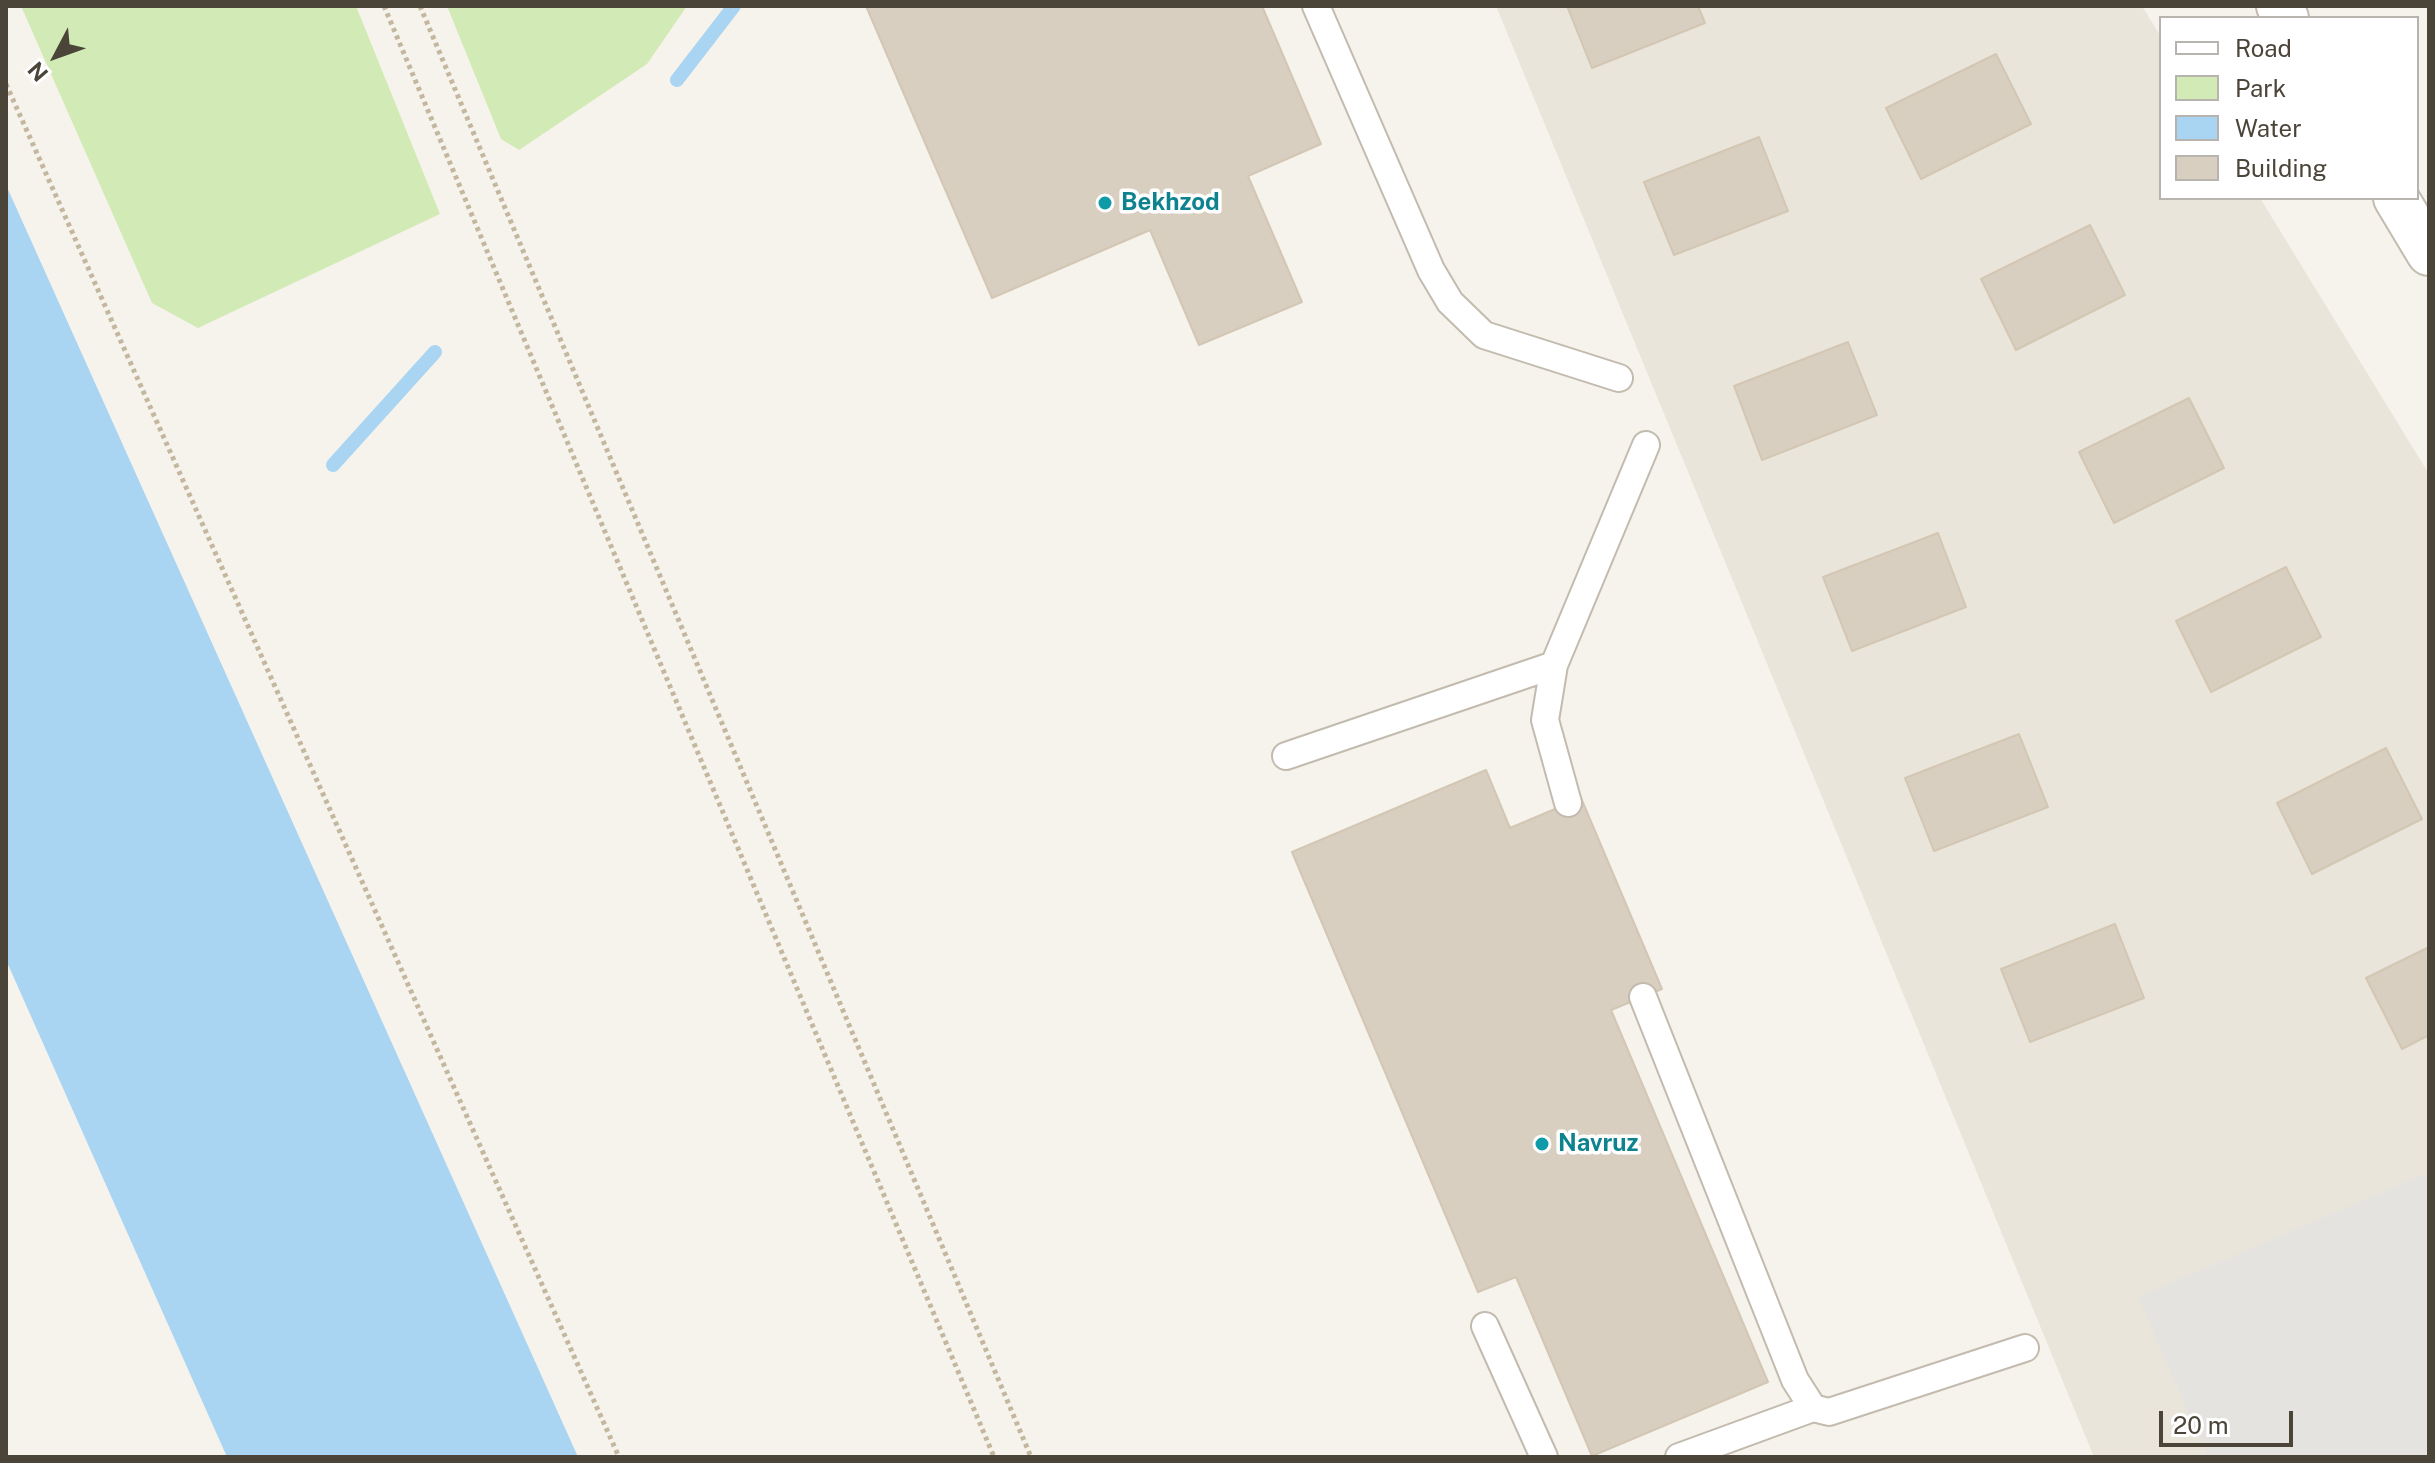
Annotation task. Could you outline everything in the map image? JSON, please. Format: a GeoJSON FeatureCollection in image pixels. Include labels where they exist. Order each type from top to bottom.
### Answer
{"type":"FeatureCollection","features":[{"type":"Feature","properties":{"kind":"street"},"geometry":{"type":"LineString","coordinates":[[2397,200],[2429,253]]}},
{"type":"Feature","properties":{"kind":"lane"},"geometry":{"type":"LineString","coordinates":[[1316,6],[1431,270],[1450,302],[1484,335],[1619,378]]}},
{"type":"Feature","properties":{"kind":"lane"},"geometry":{"type":"LineString","coordinates":[[1568,803],[1545,720],[1554,665],[1646,445]]}},
{"type":"Feature","properties":{"kind":"lane"},"geometry":{"type":"LineString","coordinates":[[1286,756],[1554,665]]}},
{"type":"Feature","properties":{"kind":"lane"},"geometry":{"type":"LineString","coordinates":[[1643,997],[1795,1380],[1813,1408]]}},
{"type":"Feature","properties":{"kind":"lane"},"geometry":{"type":"LineString","coordinates":[[1485,1326],[1544,1457]]}},
{"type":"Feature","properties":{"kind":"lane"},"geometry":{"type":"LineString","coordinates":[[1679,1457],[1813,1408],[1829,1412],[2025,1348]]}},
{"type":"Feature","properties":{"kind":"path"},"geometry":{"type":"LineString","coordinates":[[384,6],[994,1457]]}},
{"type":"Feature","properties":{"kind":"path"},"geometry":{"type":"LineString","coordinates":[[420,6],[1031,1457]]}},
{"type":"Feature","properties":{"kind":"path"},"geometry":{"type":"LineString","coordinates":[[6,84],[619,1457]]}},
{"type":"Feature","properties":{"kind":"shaded area"},"geometry":{"type":"Polygon","coordinates":[[[1496,6],[2142,6],[2159,34],[2159,200],[2261,200],[2429,474],[2429,1457],[2094,1457],[1496,6]]]}},
{"type":"Feature","properties":{"kind":"shaded area"},"geometry":{"type":"Polygon","coordinates":[[[2429,1172],[2429,1457],[2208,1457],[2138,1297],[2429,1172]]]}},
{"type":"Feature","properties":{"kind":"green space"},"geometry":{"type":"Polygon","coordinates":[[[21,6],[356,6],[440,214],[198,328],[152,303],[21,6]]]}},
{"type":"Feature","properties":{"kind":"green space"},"geometry":{"type":"Polygon","coordinates":[[[447,6],[687,6],[647,64],[519,150],[501,139],[447,6]]]}},
{"type":"Feature","properties":{"kind":"water"},"geometry":{"type":"Polygon","coordinates":[[[6,185],[578,1457],[227,1457],[6,960],[6,185]]]}},
{"type":"Feature","properties":{"kind":"building","name":"Bekhzod"},"geometry":{"type":"Polygon","coordinates":[[[866,6],[1262,6],[1321,144],[1248,176],[1302,302],[1199,345],[1150,230],[992,298],[866,6]]]}},
{"type":"Feature","properties":{"kind":"building"},"geometry":{"type":"Polygon","coordinates":[[[1567,6],[1698,6],[1705,23],[1592,68],[1567,6]]]}},
{"type":"Feature","properties":{"kind":"building"},"geometry":{"type":"Polygon","coordinates":[[[1996,54],[2031,124],[1921,179],[1886,108],[1996,54]]]}},
{"type":"Feature","properties":{"kind":"building"},"geometry":{"type":"Polygon","coordinates":[[[1759,137],[1788,211],[1674,255],[1644,182],[1759,137]]]}},
{"type":"Feature","properties":{"kind":"building"},"geometry":{"type":"Polygon","coordinates":[[[2090,225],[2125,295],[2016,350],[1981,279],[2090,225]]]}},
{"type":"Feature","properties":{"kind":"building"},"geometry":{"type":"Polygon","coordinates":[[[1848,342],[1877,415],[1762,460],[1734,386],[1848,342]]]}},
{"type":"Feature","properties":{"kind":"building"},"geometry":{"type":"Polygon","coordinates":[[[2189,398],[2224,468],[2114,523],[2079,452],[2189,398]]]}},
{"type":"Feature","properties":{"kind":"building"},"geometry":{"type":"Polygon","coordinates":[[[1938,533],[1966,607],[1852,651],[1823,577],[1938,533]]]}},
{"type":"Feature","properties":{"kind":"building"},"geometry":{"type":"Polygon","coordinates":[[[2286,567],[2321,637],[2211,692],[2176,621],[2286,567]]]}},
{"type":"Feature","properties":{"kind":"building"},"geometry":{"type":"Polygon","coordinates":[[[2019,734],[2048,807],[1934,851],[1905,778],[2019,734]]]}},
{"type":"Feature","properties":{"kind":"building"},"geometry":{"type":"Polygon","coordinates":[[[2386,748],[2422,819],[2312,874],[2277,803],[2386,748]]]}},
{"type":"Feature","properties":{"kind":"building","name":"Navruz"},"geometry":{"type":"Polygon","coordinates":[[[1486,770],[1510,828],[1581,798],[1662,989],[1611,1010],[1768,1382],[1592,1456],[1516,1277],[1478,1292],[1292,852],[1486,770]]]}},
{"type":"Feature","properties":{"kind":"building"},"geometry":{"type":"Polygon","coordinates":[[[2115,924],[2144,998],[2030,1042],[2001,969],[2115,924]]]}},
{"type":"Feature","properties":{"kind":"building"},"geometry":{"type":"Polygon","coordinates":[[[2429,947],[2429,1035],[2402,1049],[2366,978],[2429,947]]]}},
{"type":"Feature","properties":{"kind":"waterway"},"geometry":{"type":"LineString","coordinates":[[677,80],[734,6]]}},
{"type":"Feature","properties":{"kind":"waterway"},"geometry":{"type":"LineString","coordinates":[[333,465],[435,352]]}},
{"type":"Feature","properties":{"kind":"place","name":"Bekhzod"},"geometry":{"type":"Point","coordinates":[1105,203]}},
{"type":"Feature","properties":{"kind":"place","name":"Navruz"},"geometry":{"type":"Point","coordinates":[1542,1144]}}]}
